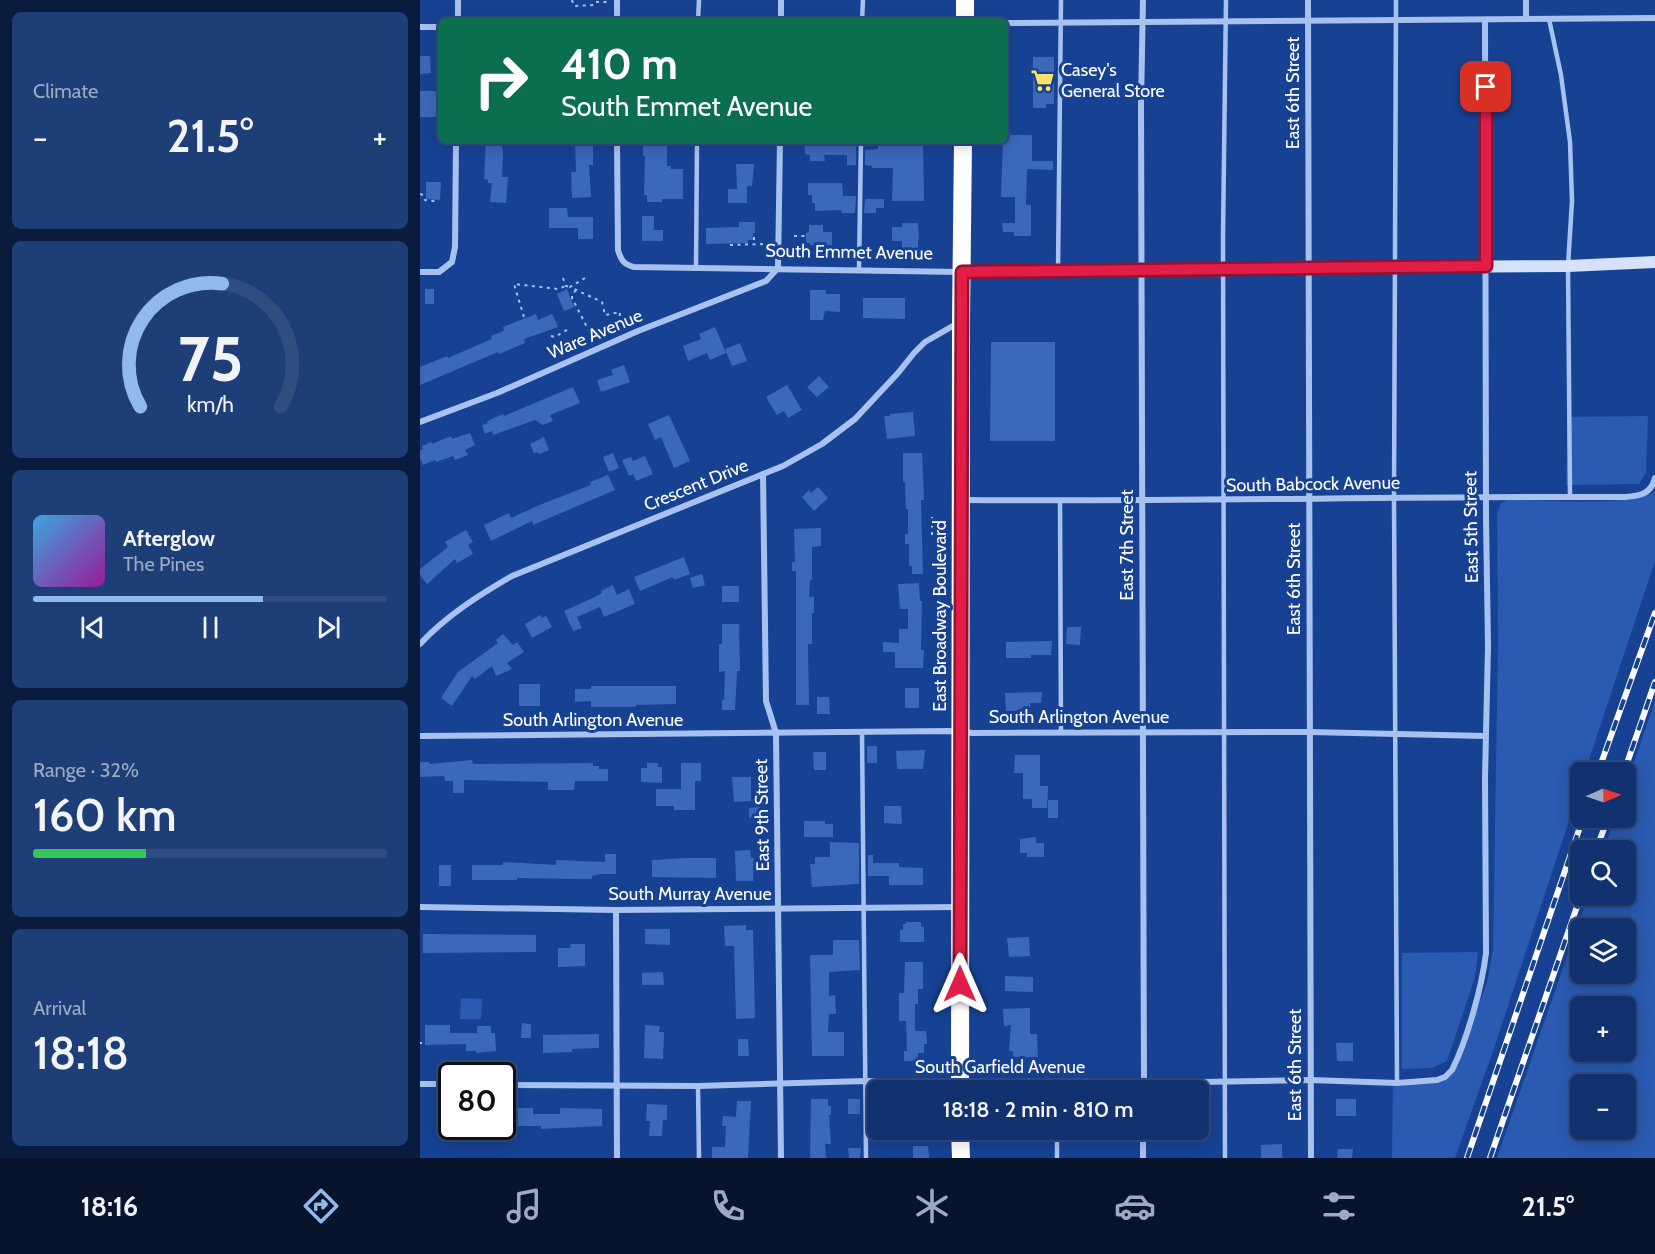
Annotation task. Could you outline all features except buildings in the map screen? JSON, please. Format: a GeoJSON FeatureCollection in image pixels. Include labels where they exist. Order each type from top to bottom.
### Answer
{"type":"FeatureCollection","features":[{"type":"Feature","properties":{"kind":"highway"},"geometry":{"type":"LineString","coordinates":[[965,0],[965,18]]}},
{"type":"Feature","properties":{"kind":"highway","name":"East Broadway Boulevard"},"geometry":{"type":"LineString","coordinates":[[960,1080],[963,144]]}},
{"type":"Feature","properties":{"kind":"highway"},"geometry":{"type":"LineString","coordinates":[[960,1140],[961,1158]]}},
{"type":"Feature","properties":{"kind":"street"},"geometry":{"type":"LineString","coordinates":[[458,0],[458,18]]}},
{"type":"Feature","properties":{"kind":"street"},"geometry":{"type":"LineString","coordinates":[[617,0],[617,18]]}},
{"type":"Feature","properties":{"kind":"street"},"geometry":{"type":"LineString","coordinates":[[781,0],[781,18]]}},
{"type":"Feature","properties":{"kind":"street","name":"East 7th Street"},"geometry":{"type":"LineString","coordinates":[[1143,0],[1141,104],[1144,1080]]}},
{"type":"Feature","properties":{"kind":"street","name":"East 6th Street"},"geometry":{"type":"LineString","coordinates":[[1308,0],[1311,1158]]}},
{"type":"Feature","properties":{"kind":"street"},"geometry":{"type":"LineString","coordinates":[[1526,0],[1526,19]]}},
{"type":"Feature","properties":{"kind":"street"},"geometry":{"type":"LineString","coordinates":[[1008,23],[1308,22],[1396,18],[1485,20],[1655,18]]}},
{"type":"Feature","properties":{"kind":"street","name":"East 5th Street"},"geometry":{"type":"LineString","coordinates":[[1466,1032],[1484,972],[1486,953],[1485,736],[1488,646],[1485,20]]}},
{"type":"Feature","properties":{"kind":"street"},"geometry":{"type":"LineString","coordinates":[[420,27],[438,27]]}},
{"type":"Feature","properties":{"kind":"street"},"geometry":{"type":"LineString","coordinates":[[420,272],[439,272],[452,262],[455,248],[456,144]]}},
{"type":"Feature","properties":{"kind":"street","name":"South Emmet Avenue"},"geometry":{"type":"LineString","coordinates":[[617,144],[618,244],[621,259],[626,265],[634,267],[962,272],[1142,268],[1568,266],[1655,262]]}},
{"type":"Feature","properties":{"kind":"street"},"geometry":{"type":"LineString","coordinates":[[778,268],[780,144]]}},
{"type":"Feature","properties":{"kind":"street","name":"Ware Avenue"},"geometry":{"type":"LineString","coordinates":[[420,422],[497,393],[638,331],[766,281],[778,268]]}},
{"type":"Feature","properties":{"kind":"street","name":"Crescent Drive"},"geometry":{"type":"LineString","coordinates":[[420,644],[431,632],[472,600],[512,576],[764,474],[803,455],[839,433],[855,419],[925,342],[961,321]]}},
{"type":"Feature","properties":{"kind":"street","name":"East 9th Street"},"geometry":{"type":"LineString","coordinates":[[764,474],[766,701],[776,734],[781,1158]]}},
{"type":"Feature","properties":{"kind":"street","name":"South Babcock Avenue"},"geometry":{"type":"LineString","coordinates":[[961,500],[1142,501],[1640,496],[1649,491],[1655,478]]}},
{"type":"Feature","properties":{"kind":"street","name":"South Arlington Avenue"},"geometry":{"type":"LineString","coordinates":[[420,736],[961,731],[1310,732],[1485,736]]}},
{"type":"Feature","properties":{"kind":"street","name":"South Murray Avenue"},"geometry":{"type":"LineString","coordinates":[[420,907],[616,910],[960,907]]}},
{"type":"Feature","properties":{"kind":"street"},"geometry":{"type":"LineString","coordinates":[[616,910],[617,1158]]}},
{"type":"Feature","properties":{"kind":"street","name":"South Garfield Avenue"},"geometry":{"type":"LineString","coordinates":[[1209,1082],[1310,1080],[1427,1082],[1445,1077],[1452,1071],[1466,1032]]}},
{"type":"Feature","properties":{"kind":"street","name":"South Garfield Avenue"},"geometry":{"type":"LineString","coordinates":[[516,1085],[698,1086],[865,1081]]}},
{"type":"Feature","properties":{"kind":"street"},"geometry":{"type":"LineString","coordinates":[[420,1084],[438,1084]]}},
{"type":"Feature","properties":{"kind":"street"},"geometry":{"type":"LineString","coordinates":[[1143,1140],[1143,1158]]}},
{"type":"Feature","properties":{"kind":"lane"},"geometry":{"type":"LineString","coordinates":[[698,18],[699,0]]}},
{"type":"Feature","properties":{"kind":"lane"},"geometry":{"type":"LineString","coordinates":[[862,18],[863,0]]}},
{"type":"Feature","properties":{"kind":"lane"},"geometry":{"type":"LineString","coordinates":[[1058,270],[1061,0]]}},
{"type":"Feature","properties":{"kind":"lane"},"geometry":{"type":"LineString","coordinates":[[1225,1158],[1223,268],[1226,0]]}},
{"type":"Feature","properties":{"kind":"lane"},"geometry":{"type":"LineString","coordinates":[[1396,0],[1394,734],[1397,1083]]}},
{"type":"Feature","properties":{"kind":"lane"},"geometry":{"type":"LineString","coordinates":[[1549,19],[1561,75],[1570,142],[1572,201],[1568,266],[1570,497]]}},
{"type":"Feature","properties":{"kind":"lane"},"geometry":{"type":"LineString","coordinates":[[696,268],[697,144]]}},
{"type":"Feature","properties":{"kind":"lane"},"geometry":{"type":"LineString","coordinates":[[859,270],[861,144]]}},
{"type":"Feature","properties":{"kind":"lane"},"geometry":{"type":"LineString","coordinates":[[1060,501],[1061,732]]}},
{"type":"Feature","properties":{"kind":"lane"},"geometry":{"type":"LineString","coordinates":[[862,732],[866,1158]]}},
{"type":"Feature","properties":{"kind":"lane"},"geometry":{"type":"LineString","coordinates":[[698,1086],[699,1158]]}},
{"type":"Feature","properties":{"kind":"lane"},"geometry":{"type":"LineString","coordinates":[[1057,1140],[1057,1158]]}},
{"type":"Feature","properties":{"kind":"path"},"geometry":{"type":"LineString","coordinates":[[572,0],[574,6],[607,2]]}},
{"type":"Feature","properties":{"kind":"path"},"geometry":{"type":"LineString","coordinates":[[420,194],[425,200],[435,201]]}},
{"type":"Feature","properties":{"kind":"path"},"geometry":{"type":"LineString","coordinates":[[794,236],[806,236]]}},
{"type":"Feature","properties":{"kind":"path"},"geometry":{"type":"LineString","coordinates":[[754,237],[754,244]]}},
{"type":"Feature","properties":{"kind":"path"},"geometry":{"type":"LineString","coordinates":[[730,245],[767,244]]}},
{"type":"Feature","properties":{"kind":"path"},"geometry":{"type":"LineString","coordinates":[[563,278],[566,286]]}},
{"type":"Feature","properties":{"kind":"path"},"geometry":{"type":"LineString","coordinates":[[570,287],[585,278]]}},
{"type":"Feature","properties":{"kind":"path"},"geometry":{"type":"LineString","coordinates":[[524,317],[514,284],[558,289],[566,286],[602,302],[605,315],[620,312],[619,328]]}},
{"type":"Feature","properties":{"kind":"path"},"geometry":{"type":"LineString","coordinates":[[576,290],[572,298],[590,333]]}},
{"type":"Feature","properties":{"kind":"path"},"geometry":{"type":"LineString","coordinates":[[551,336],[570,328]]}},
{"type":"Feature","properties":{"kind":"path"},"geometry":{"type":"LineString","coordinates":[[932,517],[932,537]]}},
{"type":"Feature","properties":{"kind":"shaded area"},"geometry":{"type":"Polygon","coordinates":[[[1648,416],[1646,472],[1639,484],[1566,485],[1568,417],[1648,416]]]}},
{"type":"Feature","properties":{"kind":"shaded area"},"geometry":{"type":"Polygon","coordinates":[[[1655,490],[1655,561],[1588,762],[1570,762],[1570,818],[1455,1158],[1392,1158],[1393,1084],[1436,1082],[1453,1073],[1487,982],[1493,950],[1498,644],[1497,514],[1501,503],[1510,499],[1583,502],[1620,500],[1653,493],[1655,490]]]}},
{"type":"Feature","properties":{"kind":"shaded area"},"geometry":{"type":"Polygon","coordinates":[[[1655,701],[1655,1158],[1497,1158],[1570,948],[1570,984],[1636,984],[1636,918],[1580,918],[1585,906],[1636,906],[1636,840],[1607,840],[1612,828],[1636,828],[1636,762],[1634,762],[1655,701]]]}},
{"type":"Feature","properties":{"kind":"shaded area"},"geometry":{"type":"Polygon","coordinates":[[[1478,952],[1475,977],[1447,1061],[1432,1068],[1402,1069],[1402,953],[1478,952]]]}},
{"type":"Feature","properties":{"kind":"shaded area"},"geometry":{"type":"Polygon","coordinates":[[[461,998],[482,999],[481,1019],[460,1019],[461,998]]]}},
{"type":"Feature","properties":{"kind":"railway"},"geometry":{"type":"LineString","coordinates":[[1602,762],[1655,613]]}},
{"type":"Feature","properties":{"kind":"railway"},"geometry":{"type":"LineString","coordinates":[[1627,762],[1655,682]]}},
{"type":"Feature","properties":{"kind":"railway"},"geometry":{"type":"LineString","coordinates":[[1467,1158],[1580,828]]}},
{"type":"Feature","properties":{"kind":"railway"},"geometry":{"type":"LineString","coordinates":[[1600,840],[1604,828]]}},
{"type":"Feature","properties":{"kind":"railway"},"geometry":{"type":"LineString","coordinates":[[1490,1158],[1577,906]]}},
{"type":"Feature","properties":{"kind":"place","name":"Casey's General Store"},"geometry":{"type":"Point","coordinates":[1043,80]}},
{"type":"Feature","properties":{"kind":"route"},"geometry":{"type":"LineString","coordinates":[[960,984],[962,272],[1142,268],[1486,266],[1486,87]]}}]}
